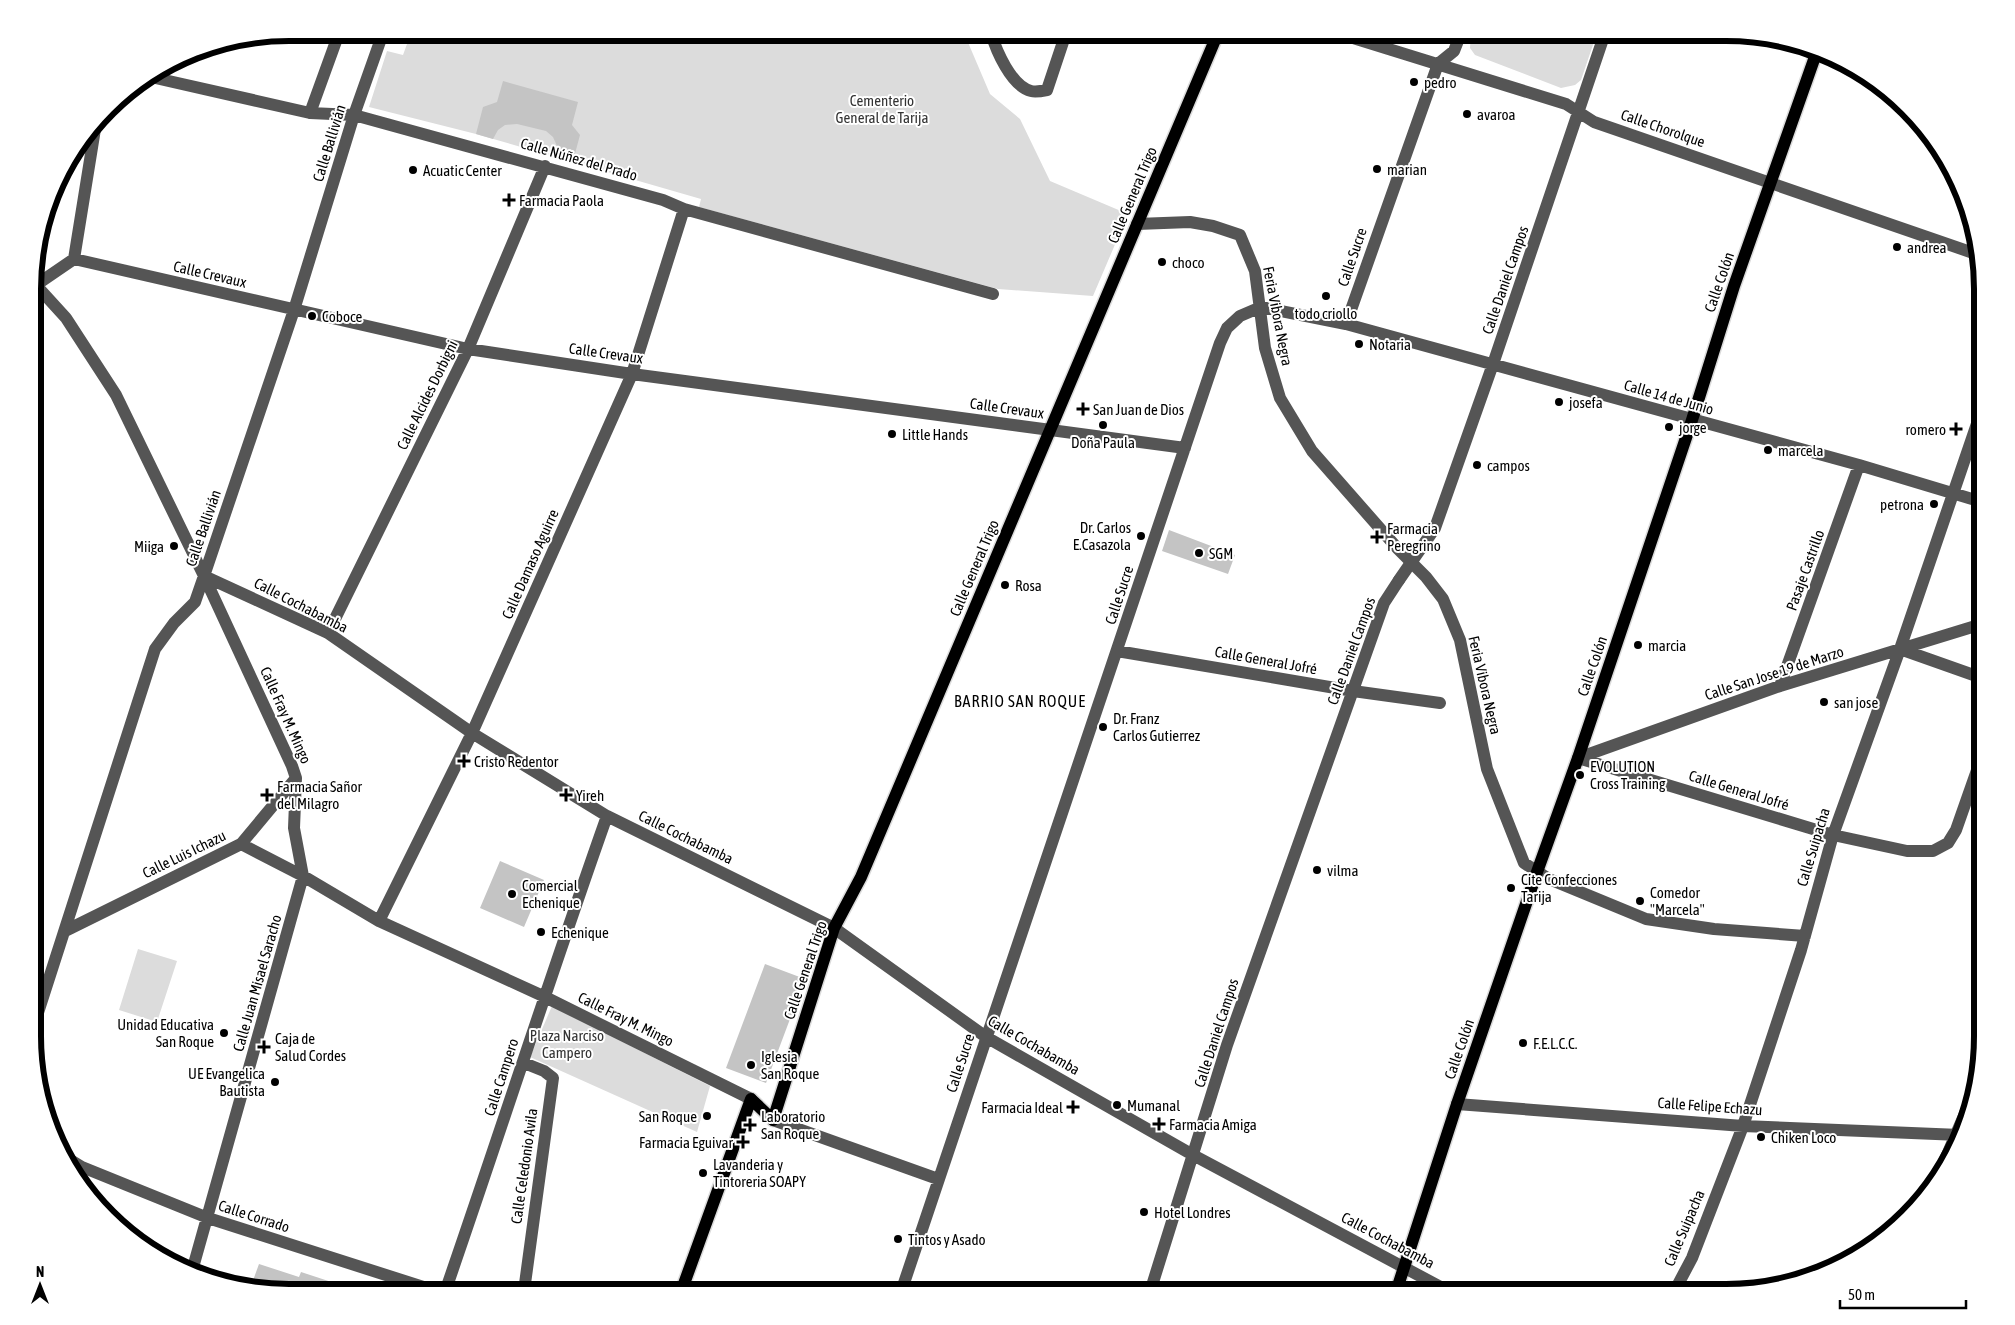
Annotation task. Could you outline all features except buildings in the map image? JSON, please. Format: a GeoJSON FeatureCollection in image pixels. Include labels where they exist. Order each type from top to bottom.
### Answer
{"type":"FeatureCollection","features":[{"type":"Feature","properties":{"kind":"main road","name":"Calle General Trigo"},"geometry":{"type":"LineString","coordinates":[[773,1120],[834,928],[861,877],[1214,41]]}},
{"type":"Feature","properties":{"kind":"main road","name":"Calle Colón"},"geometry":{"type":"LineString","coordinates":[[1399,1284],[1457,1104],[1578,758],[1692,420],[1734,286],[1814,58]]}},
{"type":"Feature","properties":{"kind":"main road","name":"Calle Fray M. Mingo"},"geometry":{"type":"LineString","coordinates":[[751,1099],[773,1120]]}},
{"type":"Feature","properties":{"kind":"main road"},"geometry":{"type":"LineString","coordinates":[[684,1284],[751,1099]]}},
{"type":"Feature","properties":{"kind":"street","name":"Calle Ballivián"},"geometry":{"type":"LineString","coordinates":[[310,113],[336,41]]}},
{"type":"Feature","properties":{"kind":"street","name":"Calle Ballivián"},"geometry":{"type":"LineString","coordinates":[[41,1004],[155,649],[174,623],[194,602],[204,576],[294,310],[354,114],[380,41]]}},
{"type":"Feature","properties":{"kind":"street"},"geometry":{"type":"LineString","coordinates":[[994,41],[1003,63],[1020,84],[1030,91],[1047,90],[1063,41]]}},
{"type":"Feature","properties":{"kind":"street","name":"Calle Chorolque"},"geometry":{"type":"LineString","coordinates":[[1365,41],[1566,104],[1594,122],[1971,252]]}},
{"type":"Feature","properties":{"kind":"street","name":"Calle Sucre"},"geometry":{"type":"LineString","coordinates":[[1346,324],[1438,64],[1454,52],[1457,41]]}},
{"type":"Feature","properties":{"kind":"street","name":"Calle Daniel Campos"},"geometry":{"type":"LineString","coordinates":[[1153,1284],[1227,1045],[1384,603],[1435,528],[1493,364],[1602,41]]}},
{"type":"Feature","properties":{"kind":"street","name":"Calle Núñez del Prado"},"geometry":{"type":"LineString","coordinates":[[159,79],[310,113],[354,114],[545,166],[663,200],[684,209],[993,294]]}},
{"type":"Feature","properties":{"kind":"street"},"geometry":{"type":"LineString","coordinates":[[42,280],[74,259],[94,137]]}},
{"type":"Feature","properties":{"kind":"street","name":"Calle Alcides Dorbigni"},"geometry":{"type":"LineString","coordinates":[[328,633],[468,349],[545,166]]}},
{"type":"Feature","properties":{"kind":"street","name":"Calle Damaso Aguirre"},"geometry":{"type":"LineString","coordinates":[[380,921],[472,733],[632,374],[684,209]]}},
{"type":"Feature","properties":{"kind":"street","name":"Feria Vibora Negra"},"geometry":{"type":"LineString","coordinates":[[1137,224],[1190,222],[1213,226],[1240,235],[1256,271],[1265,348],[1280,398],[1312,451],[1443,599],[1460,640],[1487,769],[1524,863],[1549,879],[1646,919],[1714,928],[1805,936]]}},
{"type":"Feature","properties":{"kind":"street","name":"Calle Crevaux"},"geometry":{"type":"LineString","coordinates":[[74,259],[468,349],[632,374],[1185,448]]}},
{"type":"Feature","properties":{"kind":"street"},"geometry":{"type":"LineString","coordinates":[[41,290],[66,318],[116,395],[204,576]]}},
{"type":"Feature","properties":{"kind":"street"},"geometry":{"type":"LineString","coordinates":[[1261,307],[1346,324]]}},
{"type":"Feature","properties":{"kind":"street","name":"Calle Sucre"},"geometry":{"type":"LineString","coordinates":[[904,1284],[1220,343],[1227,328],[1240,316],[1261,307]]}},
{"type":"Feature","properties":{"kind":"street","name":"Calle 14 de Junio"},"geometry":{"type":"LineString","coordinates":[[1346,324],[1859,465],[1974,500]]}},
{"type":"Feature","properties":{"kind":"street","name":"Calle Suipacha"},"geometry":{"type":"LineString","coordinates":[[1678,1284],[1692,1258],[1743,1126],[1805,936],[1833,835],[1900,649],[1974,432]]}},
{"type":"Feature","properties":{"kind":"street","name":"Pasaje Castrillo"},"geometry":{"type":"LineString","coordinates":[[1780,686],[1859,465]]}},
{"type":"Feature","properties":{"kind":"street","name":"Calle Cochabamba"},"geometry":{"type":"LineString","coordinates":[[204,576],[328,633],[472,733],[607,816],[834,928],[986,1037],[1193,1155],[1436,1284]]}},
{"type":"Feature","properties":{"kind":"street","name":"Calle Fray M. Mingo"},"geometry":{"type":"LineString","coordinates":[[204,576],[296,778],[294,828],[303,876]]}},
{"type":"Feature","properties":{"kind":"street","name":"Calle San Jose 19 de Marzo"},"geometry":{"type":"LineString","coordinates":[[1578,758],[1780,686],[1974,626]]}},
{"type":"Feature","properties":{"kind":"street"},"geometry":{"type":"LineString","coordinates":[[1900,649],[1974,675]]}},
{"type":"Feature","properties":{"kind":"street","name":"Calle General Jofré"},"geometry":{"type":"LineString","coordinates":[[1117,651],[1353,691],[1440,703]]}},
{"type":"Feature","properties":{"kind":"street","name":"Calle General Jofré"},"geometry":{"type":"LineString","coordinates":[[1578,758],[1833,835],[1907,851],[1933,851],[1948,843],[1956,830],[1974,779]]}},
{"type":"Feature","properties":{"kind":"street","name":"Calle Luis Ichazu"},"geometry":{"type":"LineString","coordinates":[[65,931],[241,844],[296,778]]}},
{"type":"Feature","properties":{"kind":"street","name":"Calle Campero"},"geometry":{"type":"LineString","coordinates":[[448,1284],[524,1063],[544,996],[607,816]]}},
{"type":"Feature","properties":{"kind":"street","name":"Calle Fray M. Mingo"},"geometry":{"type":"LineString","coordinates":[[241,844],[303,876],[380,921],[544,996],[751,1099]]}},
{"type":"Feature","properties":{"kind":"street","name":"Calle Juan Misael Saracho"},"geometry":{"type":"LineString","coordinates":[[194,1265],[303,876]]}},
{"type":"Feature","properties":{"kind":"street","name":"Calle Celedonio Avila"},"geometry":{"type":"LineString","coordinates":[[524,1063],[544,1071],[553,1078],[528,1284]]}},
{"type":"Feature","properties":{"kind":"street","name":"Calle Felipe Echazu"},"geometry":{"type":"LineString","coordinates":[[1457,1104],[1743,1126],[1953,1135]]}},
{"type":"Feature","properties":{"kind":"street","name":"Calle Fray M. Mingo"},"geometry":{"type":"LineString","coordinates":[[773,1120],[938,1179]]}},
{"type":"Feature","properties":{"kind":"street","name":"Calle Corrado"},"geometry":{"type":"LineString","coordinates":[[78,1164],[208,1218],[415,1284]]}},
{"type":"Feature","properties":{"kind":"green space","name":"Cementerio General de Tarija"},"geometry":{"type":"Polygon","coordinates":[[[408,41],[967,41],[990,94],[1020,119],[1050,181],[1128,214],[1093,296],[998,289],[699,207],[701,199],[476,134],[369,107],[387,51],[403,55],[408,41]]]}},
{"type":"Feature","properties":{"kind":"green space"},"geometry":{"type":"Polygon","coordinates":[[[1470,41],[1594,41],[1581,80],[1575,85],[1561,88],[1475,55],[1470,48],[1470,41]]]}},
{"type":"Feature","properties":{"kind":"green space"},"geometry":{"type":"Polygon","coordinates":[[[138,949],[177,961],[157,1022],[119,1010],[138,949]]]}},
{"type":"Feature","properties":{"kind":"green space","name":"Plaza Narciso Campero"},"geometry":{"type":"Polygon","coordinates":[[[552,1006],[710,1086],[697,1132],[530,1057],[552,1006]]]}},
{"type":"Feature","properties":{"kind":"place","name":"pedro"},"geometry":{"type":"Point","coordinates":[1414,82]}},
{"type":"Feature","properties":{"kind":"place","name":"avaroa"},"geometry":{"type":"Point","coordinates":[1467,114]}},
{"type":"Feature","properties":{"kind":"place","name":"marian"},"geometry":{"type":"Point","coordinates":[1377,169]}},
{"type":"Feature","properties":{"kind":"place","name":"Acuatic Center"},"geometry":{"type":"Point","coordinates":[413,170]}},
{"type":"Feature","properties":{"kind":"place","name":"Farmacia Paola"},"geometry":{"type":"Point","coordinates":[509,200]}},
{"type":"Feature","properties":{"kind":"place","name":"andrea"},"geometry":{"type":"Point","coordinates":[1897,247]}},
{"type":"Feature","properties":{"kind":"place","name":"choco"},"geometry":{"type":"Point","coordinates":[1162,262]}},
{"type":"Feature","properties":{"kind":"place","name":"todo criollo"},"geometry":{"type":"Point","coordinates":[1326,296]}},
{"type":"Feature","properties":{"kind":"place","name":"Coboce"},"geometry":{"type":"Point","coordinates":[312,316]}},
{"type":"Feature","properties":{"kind":"place","name":"Notaria"},"geometry":{"type":"Point","coordinates":[1359,344]}},
{"type":"Feature","properties":{"kind":"place","name":"josefa"},"geometry":{"type":"Point","coordinates":[1559,402]}},
{"type":"Feature","properties":{"kind":"place","name":"San Juan de Dios"},"geometry":{"type":"Point","coordinates":[1083,409]}},
{"type":"Feature","properties":{"kind":"place","name":"Doña Paula"},"geometry":{"type":"Point","coordinates":[1103,425]}},
{"type":"Feature","properties":{"kind":"place","name":"jorge"},"geometry":{"type":"Point","coordinates":[1669,427]}},
{"type":"Feature","properties":{"kind":"place","name":"romero"},"geometry":{"type":"Point","coordinates":[1956,429]}},
{"type":"Feature","properties":{"kind":"place","name":"Little Hands"},"geometry":{"type":"Point","coordinates":[892,434]}},
{"type":"Feature","properties":{"kind":"place","name":"marcela"},"geometry":{"type":"Point","coordinates":[1768,450]}},
{"type":"Feature","properties":{"kind":"place","name":"campos"},"geometry":{"type":"Point","coordinates":[1477,465]}},
{"type":"Feature","properties":{"kind":"place","name":"petrona"},"geometry":{"type":"Point","coordinates":[1934,504]}},
{"type":"Feature","properties":{"kind":"place","name":"Dr. Carlos E.Casazola"},"geometry":{"type":"Point","coordinates":[1141,536]}},
{"type":"Feature","properties":{"kind":"place","name":"Farmacia Peregrino"},"geometry":{"type":"Point","coordinates":[1377,537]}},
{"type":"Feature","properties":{"kind":"place","name":"Miiga"},"geometry":{"type":"Point","coordinates":[174,546]}},
{"type":"Feature","properties":{"kind":"place","name":"SGM"},"geometry":{"type":"Point","coordinates":[1199,553]}},
{"type":"Feature","properties":{"kind":"place","name":"Rosa"},"geometry":{"type":"Point","coordinates":[1005,585]}},
{"type":"Feature","properties":{"kind":"place","name":"marcia"},"geometry":{"type":"Point","coordinates":[1638,645]}},
{"type":"Feature","properties":{"kind":"place","name":"san jose"},"geometry":{"type":"Point","coordinates":[1824,702]}},
{"type":"Feature","properties":{"kind":"place","name":"Dr. Franz Carlos Gutierrez"},"geometry":{"type":"Point","coordinates":[1103,727]}},
{"type":"Feature","properties":{"kind":"place","name":"Cristo Redentor"},"geometry":{"type":"Point","coordinates":[464,761]}},
{"type":"Feature","properties":{"kind":"place","name":"EVOLUTION Cross Training"},"geometry":{"type":"Point","coordinates":[1580,775]}},
{"type":"Feature","properties":{"kind":"place","name":"Farmacia Sañor del Milagro"},"geometry":{"type":"Point","coordinates":[267,795]}},
{"type":"Feature","properties":{"kind":"place","name":"Yireh"},"geometry":{"type":"Point","coordinates":[566,795]}},
{"type":"Feature","properties":{"kind":"place","name":"vilma"},"geometry":{"type":"Point","coordinates":[1317,870]}},
{"type":"Feature","properties":{"kind":"place","name":"Cite Confecciones Tarija"},"geometry":{"type":"Point","coordinates":[1511,888]}},
{"type":"Feature","properties":{"kind":"place","name":"Comercial Echenique"},"geometry":{"type":"Point","coordinates":[512,894]}},
{"type":"Feature","properties":{"kind":"place","name":"Comedor \"Marcela\""},"geometry":{"type":"Point","coordinates":[1640,901]}},
{"type":"Feature","properties":{"kind":"place","name":"Echenique"},"geometry":{"type":"Point","coordinates":[541,932]}},
{"type":"Feature","properties":{"kind":"place","name":"Unidad Educativa San Roque"},"geometry":{"type":"Point","coordinates":[224,1033]}},
{"type":"Feature","properties":{"kind":"place","name":"F.E.L.C.C."},"geometry":{"type":"Point","coordinates":[1523,1043]}},
{"type":"Feature","properties":{"kind":"place","name":"Caja de Salud Cordes"},"geometry":{"type":"Point","coordinates":[264,1047]}},
{"type":"Feature","properties":{"kind":"place","name":"Iglesia San Roque"},"geometry":{"type":"Point","coordinates":[751,1065]}},
{"type":"Feature","properties":{"kind":"place","name":"UE Evangelica Bautista"},"geometry":{"type":"Point","coordinates":[275,1082]}},
{"type":"Feature","properties":{"kind":"place","name":"Mumanal"},"geometry":{"type":"Point","coordinates":[1117,1105]}},
{"type":"Feature","properties":{"kind":"place","name":"Farmacia Ideal"},"geometry":{"type":"Point","coordinates":[1073,1107]}},
{"type":"Feature","properties":{"kind":"place","name":"San Roque"},"geometry":{"type":"Point","coordinates":[707,1116]}},
{"type":"Feature","properties":{"kind":"place","name":"Farmacia Amiga"},"geometry":{"type":"Point","coordinates":[1159,1124]}},
{"type":"Feature","properties":{"kind":"place","name":"Laboratorio San Roque"},"geometry":{"type":"Point","coordinates":[750,1125]}},
{"type":"Feature","properties":{"kind":"place","name":"Chiken Loco"},"geometry":{"type":"Point","coordinates":[1761,1137]}},
{"type":"Feature","properties":{"kind":"place","name":"Farmacia Eguivar"},"geometry":{"type":"Point","coordinates":[743,1142]}},
{"type":"Feature","properties":{"kind":"place","name":"Lavanderia y Tintoreria SOAPY"},"geometry":{"type":"Point","coordinates":[703,1173]}},
{"type":"Feature","properties":{"kind":"place","name":"Hotel Londres"},"geometry":{"type":"Point","coordinates":[1144,1212]}},
{"type":"Feature","properties":{"kind":"place","name":"Tintos y Asado"},"geometry":{"type":"Point","coordinates":[898,1239]}},
{"type":"Feature","properties":{"kind":"district","name":"BARRIO SAN ROQUE"},"geometry":{"type":"Point","coordinates":[1020,701]}}]}
